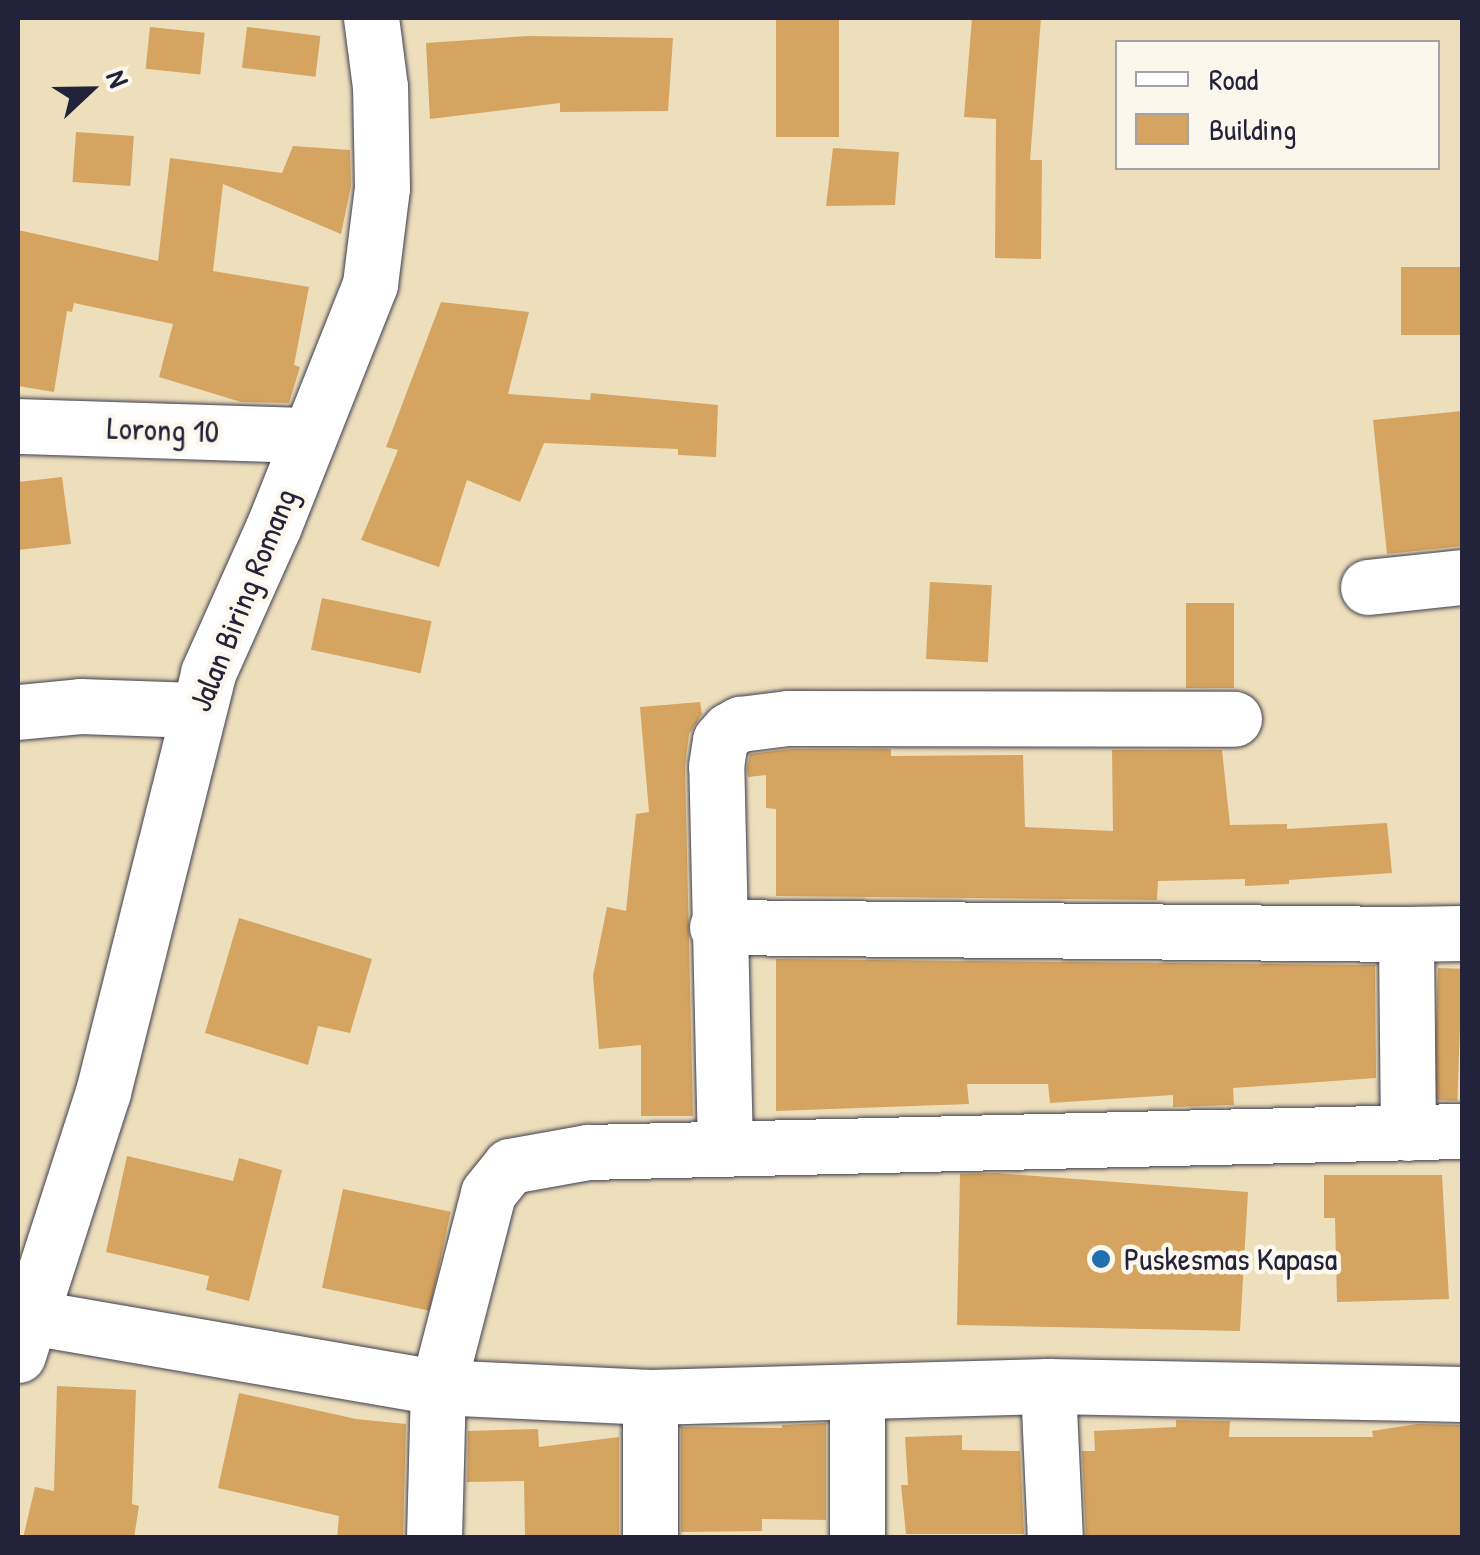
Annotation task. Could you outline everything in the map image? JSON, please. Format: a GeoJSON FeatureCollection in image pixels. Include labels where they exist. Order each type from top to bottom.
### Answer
{"type":"FeatureCollection","features":[{"type":"Feature","properties":{"kind":"street","name":"Jalan Biring Romang"},"geometry":{"type":"LineString","coordinates":[[24,1336],[133,982],[196,710],[364,302],[374,264],[382,138],[371,18]]}},
{"type":"Feature","properties":{"kind":"street","name":"Lorong 10"},"geometry":{"type":"LineString","coordinates":[[18,426],[308,435]]}},
{"type":"Feature","properties":{"kind":"street"},"geometry":{"type":"LineString","coordinates":[[1368,587],[1462,578]]}},
{"type":"Feature","properties":{"kind":"street"},"geometry":{"type":"LineString","coordinates":[[18,712],[80,706],[196,710]]}},
{"type":"Feature","properties":{"kind":"street"},"geometry":{"type":"LineString","coordinates":[[725,1149],[717,927],[716,766],[720,740],[740,724],[788,718],[1234,720]]}},
{"type":"Feature","properties":{"kind":"street"},"geometry":{"type":"LineString","coordinates":[[717,927],[1462,934]]}},
{"type":"Feature","properties":{"kind":"street"},"geometry":{"type":"LineString","coordinates":[[1406,934],[1408,1133]]}},
{"type":"Feature","properties":{"kind":"street"},"geometry":{"type":"LineString","coordinates":[[434,1538],[438,1387],[488,1193],[502,1171],[573,1153],[1462,1131]]}},
{"type":"Feature","properties":{"kind":"street"},"geometry":{"type":"LineString","coordinates":[[24,1336],[438,1387],[650,1396],[1048,1386],[1462,1394]]}},
{"type":"Feature","properties":{"kind":"street"},"geometry":{"type":"LineString","coordinates":[[1048,1386],[1054,1538]]}},
{"type":"Feature","properties":{"kind":"street"},"geometry":{"type":"LineString","coordinates":[[857,1393],[857,1538]]}},
{"type":"Feature","properties":{"kind":"street"},"geometry":{"type":"LineString","coordinates":[[650,1396],[650,1538]]}},
{"type":"Feature","properties":{"kind":"building"},"geometry":{"type":"Polygon","coordinates":[[[776,18],[839,18],[839,137],[776,137],[776,18]]]}},
{"type":"Feature","properties":{"kind":"building"},"geometry":{"type":"Polygon","coordinates":[[[972,18],[1041,18],[1030,160],[1042,160],[1041,259],[995,258],[996,119],[964,117],[972,18]]]}},
{"type":"Feature","properties":{"kind":"building"},"geometry":{"type":"Polygon","coordinates":[[[150,27],[205,33],[200,75],[146,69],[150,27]]]}},
{"type":"Feature","properties":{"kind":"building"},"geometry":{"type":"Polygon","coordinates":[[[247,27],[320,36],[315,77],[242,68],[247,27]]]}},
{"type":"Feature","properties":{"kind":"building"},"geometry":{"type":"Polygon","coordinates":[[[528,36],[673,38],[668,111],[560,112],[560,103],[430,119],[426,43],[528,36]]]}},
{"type":"Feature","properties":{"kind":"building"},"geometry":{"type":"Polygon","coordinates":[[[76,132],[134,136],[130,186],[73,182],[76,132]]]}},
{"type":"Feature","properties":{"kind":"building"},"geometry":{"type":"Polygon","coordinates":[[[293,146],[350,150],[351,186],[341,234],[223,184],[213,271],[309,287],[294,365],[300,367],[289,403],[241,402],[159,377],[173,324],[74,303],[72,312],[67,311],[54,392],[18,386],[18,230],[158,261],[170,158],[282,173],[293,146]]]}},
{"type":"Feature","properties":{"kind":"building"},"geometry":{"type":"Polygon","coordinates":[[[833,148],[899,152],[895,205],[826,206],[833,148]]]}},
{"type":"Feature","properties":{"kind":"building"},"geometry":{"type":"Polygon","coordinates":[[[1401,267],[1462,267],[1462,335],[1401,335],[1401,267]]]}},
{"type":"Feature","properties":{"kind":"building"},"geometry":{"type":"Polygon","coordinates":[[[441,302],[529,312],[508,394],[590,400],[591,393],[718,405],[716,457],[678,455],[678,449],[544,443],[520,502],[467,480],[439,567],[361,540],[398,450],[386,447],[441,302]]]}},
{"type":"Feature","properties":{"kind":"building"},"geometry":{"type":"Polygon","coordinates":[[[1462,411],[1462,546],[1387,554],[1373,420],[1462,411]]]}},
{"type":"Feature","properties":{"kind":"building"},"geometry":{"type":"Polygon","coordinates":[[[62,477],[71,544],[18,550],[18,482],[62,477]]]}},
{"type":"Feature","properties":{"kind":"building"},"geometry":{"type":"Polygon","coordinates":[[[930,582],[992,585],[988,662],[926,659],[930,582]]]}},
{"type":"Feature","properties":{"kind":"building"},"geometry":{"type":"Polygon","coordinates":[[[322,598],[432,621],[421,673],[311,650],[322,598]]]}},
{"type":"Feature","properties":{"kind":"building"},"geometry":{"type":"Polygon","coordinates":[[[1186,603],[1234,603],[1234,688],[1186,688],[1186,603]]]}},
{"type":"Feature","properties":{"kind":"building"},"geometry":{"type":"Polygon","coordinates":[[[700,702],[702,714],[689,734],[685,767],[693,1116],[641,1116],[641,1045],[599,1049],[593,976],[607,907],[626,911],[636,814],[649,812],[640,707],[700,702]]]}},
{"type":"Feature","properties":{"kind":"building"},"geometry":{"type":"Polygon","coordinates":[[[790,749],[891,749],[891,756],[1023,755],[1025,827],[1113,831],[1112,750],[1222,750],[1230,825],[1287,824],[1287,829],[1387,823],[1392,873],[1245,886],[1245,879],[1158,881],[1157,900],[776,896],[776,809],[766,808],[766,775],[748,777],[747,768],[750,754],[790,749]]]}},
{"type":"Feature","properties":{"kind":"building"},"geometry":{"type":"Polygon","coordinates":[[[239,918],[372,959],[350,1033],[318,1026],[308,1065],[205,1033],[239,918]]]}},
{"type":"Feature","properties":{"kind":"building"},"geometry":{"type":"Polygon","coordinates":[[[776,959],[1375,965],[1376,1078],[1233,1088],[1234,1105],[1173,1107],[1173,1095],[1050,1103],[1048,1084],[967,1084],[969,1104],[776,1111],[776,959]]]}},
{"type":"Feature","properties":{"kind":"building"},"geometry":{"type":"Polygon","coordinates":[[[1438,968],[1462,969],[1457,1101],[1433,1100],[1438,968]]]}},
{"type":"Feature","properties":{"kind":"building"},"geometry":{"type":"Polygon","coordinates":[[[127,1156],[233,1181],[239,1158],[282,1170],[249,1301],[206,1290],[209,1276],[106,1252],[127,1156]]]}},
{"type":"Feature","properties":{"kind":"building","name":"Puskesmas Kapasa"},"geometry":{"type":"Polygon","coordinates":[[[996,1173],[1248,1192],[1240,1331],[957,1325],[960,1174],[996,1173]]]}},
{"type":"Feature","properties":{"kind":"building"},"geometry":{"type":"Polygon","coordinates":[[[1324,1175],[1442,1175],[1449,1299],[1337,1302],[1335,1218],[1324,1218],[1324,1175]]]}},
{"type":"Feature","properties":{"kind":"building"},"geometry":{"type":"Polygon","coordinates":[[[343,1189],[451,1212],[430,1311],[322,1288],[343,1189]]]}},
{"type":"Feature","properties":{"kind":"building"},"geometry":{"type":"Polygon","coordinates":[[[57,1386],[136,1390],[132,1504],[139,1506],[134,1538],[23,1538],[35,1487],[54,1491],[57,1386]]]}},
{"type":"Feature","properties":{"kind":"building"},"geometry":{"type":"Polygon","coordinates":[[[239,1393],[356,1419],[406,1424],[403,1538],[337,1538],[339,1516],[218,1488],[239,1393]]]}},
{"type":"Feature","properties":{"kind":"building"},"geometry":{"type":"Polygon","coordinates":[[[1176,1420],[1230,1421],[1229,1437],[1373,1437],[1372,1431],[1417,1424],[1462,1425],[1462,1538],[1086,1538],[1082,1451],[1095,1451],[1094,1431],[1176,1427],[1176,1420]]]}},
{"type":"Feature","properties":{"kind":"building"},"geometry":{"type":"Polygon","coordinates":[[[826,1423],[826,1520],[762,1519],[762,1531],[681,1532],[681,1427],[782,1428],[826,1423]]]}},
{"type":"Feature","properties":{"kind":"building"},"geometry":{"type":"Polygon","coordinates":[[[538,1429],[539,1447],[619,1437],[619,1538],[525,1536],[524,1481],[467,1482],[468,1431],[538,1429]]]}},
{"type":"Feature","properties":{"kind":"building"},"geometry":{"type":"Polygon","coordinates":[[[962,1435],[962,1450],[1020,1451],[1024,1534],[906,1534],[901,1485],[908,1485],[905,1437],[962,1435]]]}},
{"type":"Feature","properties":{"kind":"place","name":"Puskesmas Kapasa"},"geometry":{"type":"Point","coordinates":[1101,1259]}}]}
